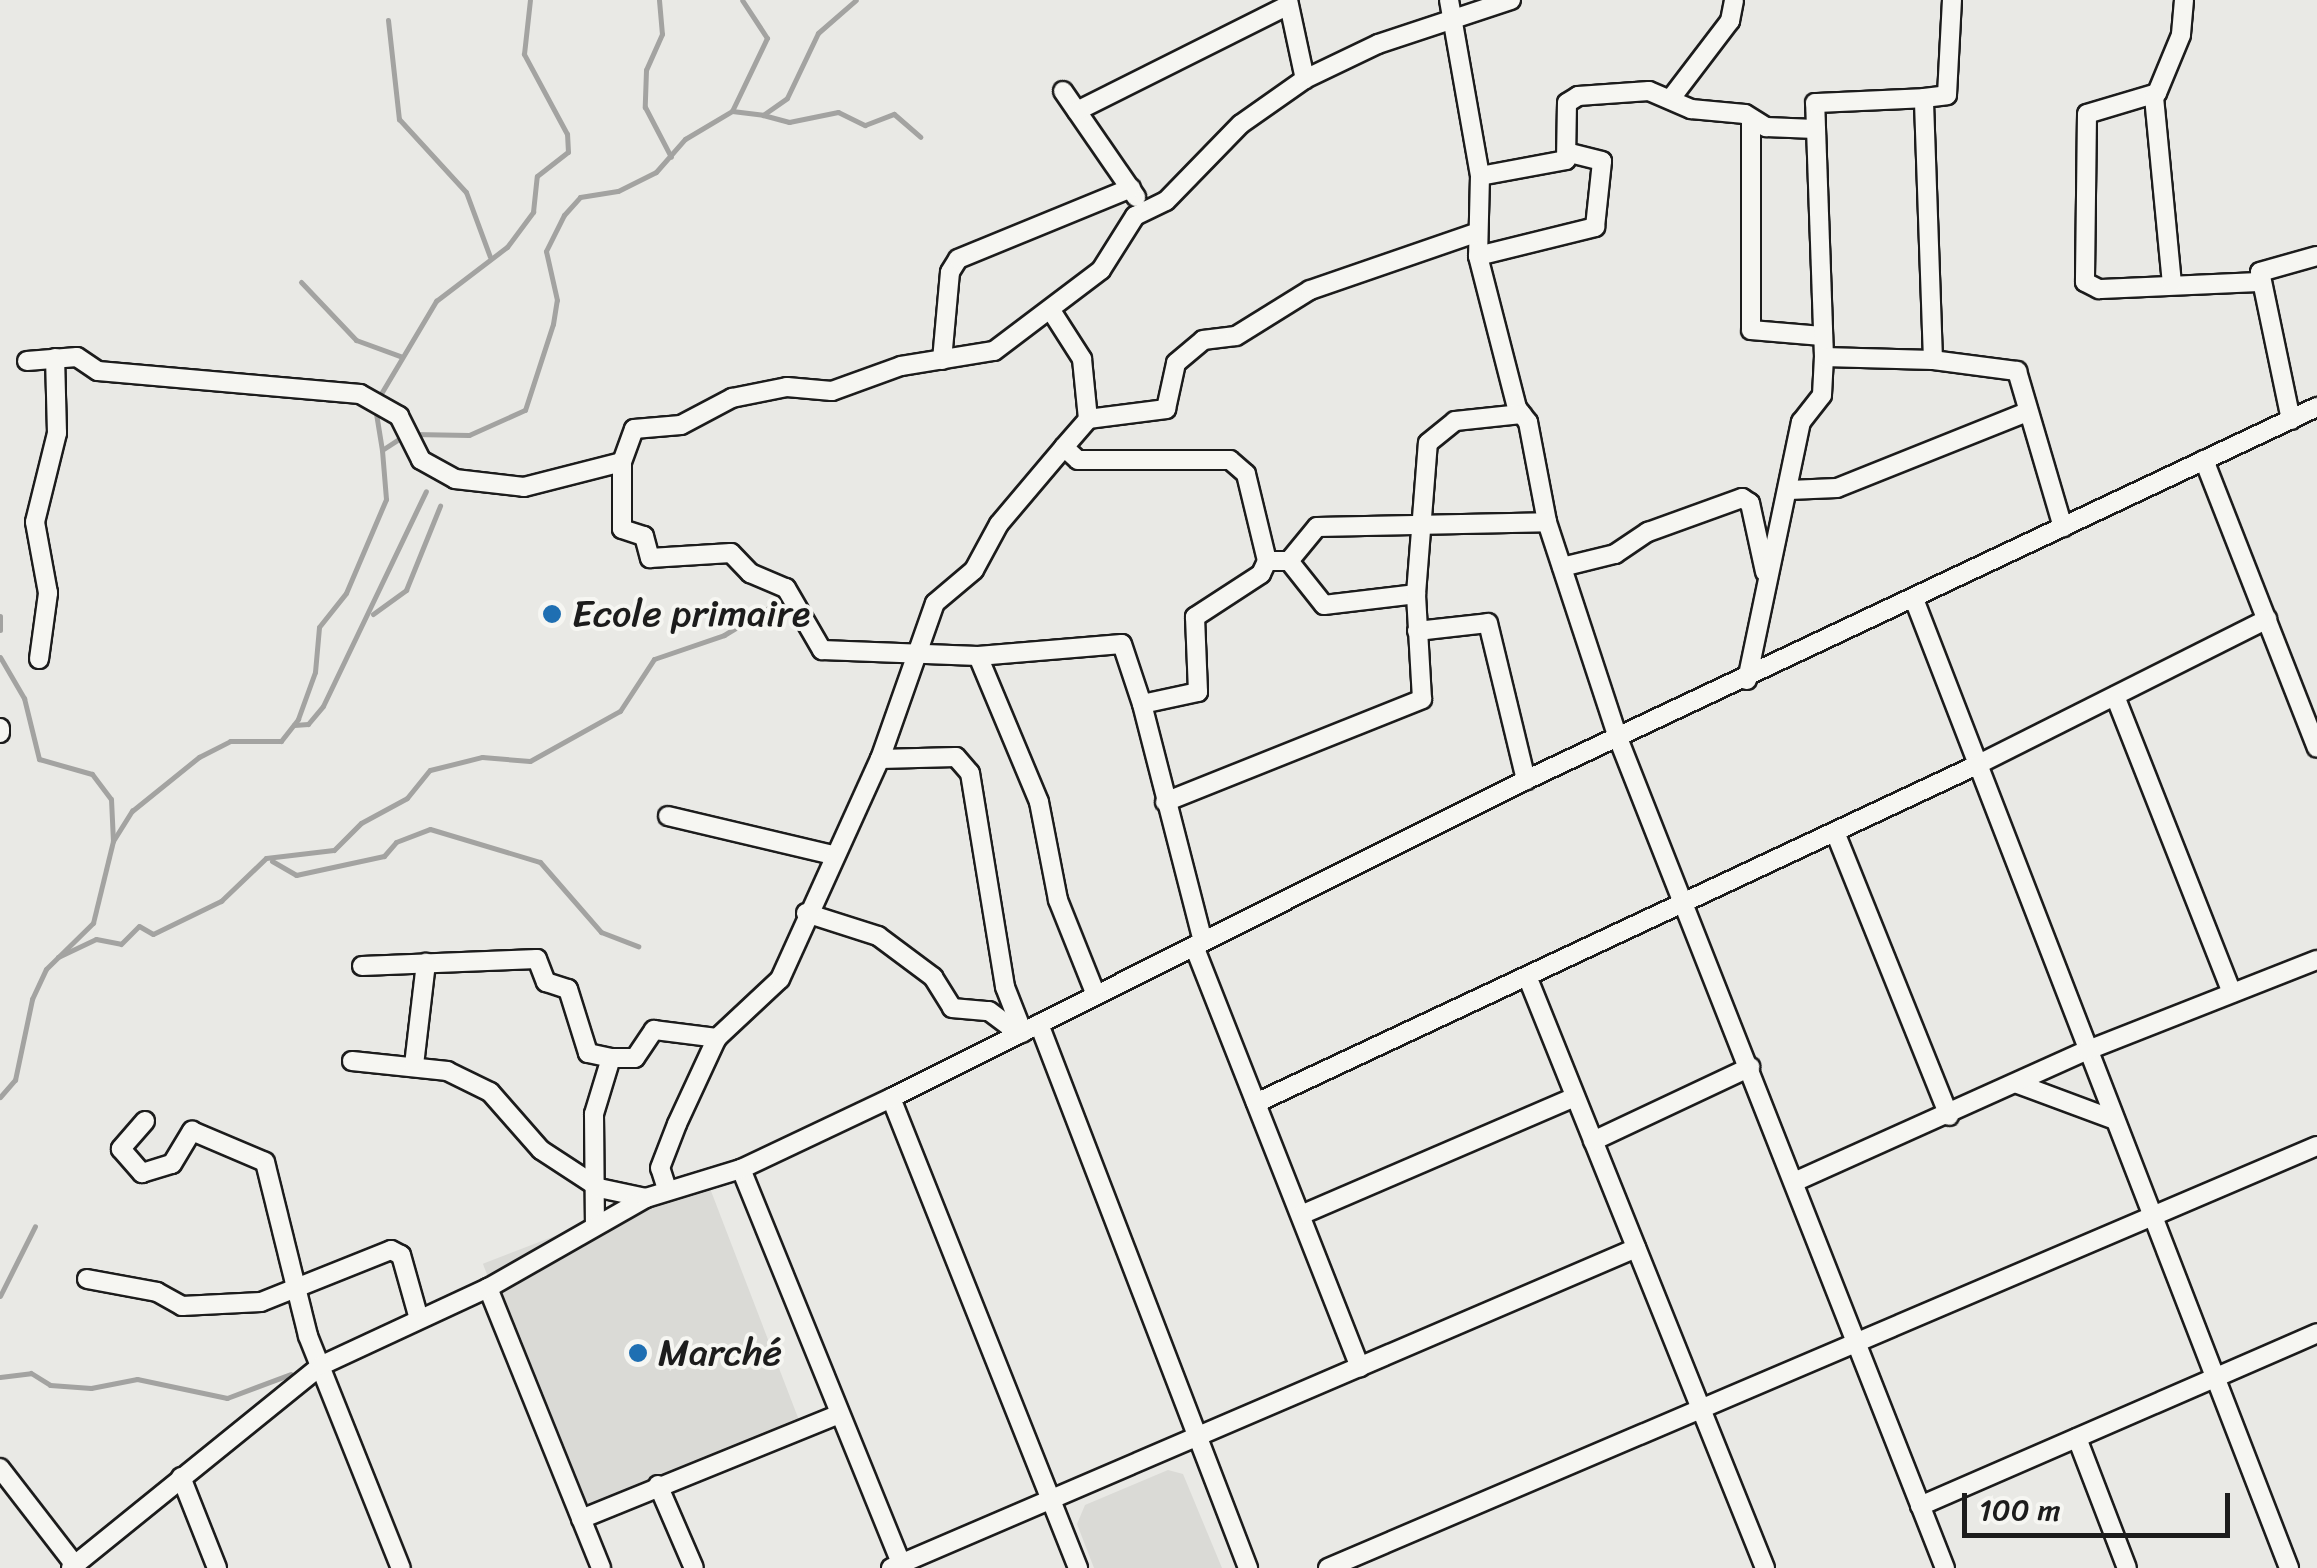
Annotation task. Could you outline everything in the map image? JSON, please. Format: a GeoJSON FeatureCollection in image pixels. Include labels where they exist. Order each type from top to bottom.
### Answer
{"type":"FeatureCollection","features":[{"type":"Feature","properties":{"kind":"street"},"geometry":{"type":"LineString","coordinates":[[1360,1367],[1256,1103],[1199,944],[1142,704],[1122,644],[978,656],[822,650],[786,588],[750,573],[724,549],[650,558],[644,536],[622,529],[622,462],[634,429],[680,425],[705,406],[787,387],[832,391],[942,360],[994,351],[1052,312],[1101,270],[1144,211],[1166,201],[1241,124],[1304,79],[1451,8],[1510,0]]}},
{"type":"Feature","properties":{"kind":"street"},"geometry":{"type":"LineString","coordinates":[[1672,97],[1730,20],[1734,0]]}},
{"type":"Feature","properties":{"kind":"street"},"geometry":{"type":"LineString","coordinates":[[1747,680],[1801,422],[1822,394],[1824,356],[1814,129],[1820,98],[1947,95],[1952,0]]}},
{"type":"Feature","properties":{"kind":"street"},"geometry":{"type":"LineString","coordinates":[[2172,283],[2154,97],[2180,35],[2184,0]]}},
{"type":"Feature","properties":{"kind":"street"},"geometry":{"type":"LineString","coordinates":[[1077,111],[1288,3],[1304,79]]}},
{"type":"Feature","properties":{"kind":"street"},"geometry":{"type":"LineString","coordinates":[[1451,8],[1480,176],[1478,256],[1522,414],[1546,522],[1618,738],[1945,1568]]}},
{"type":"Feature","properties":{"kind":"street"},"geometry":{"type":"LineString","coordinates":[[1063,91],[1144,211]]}},
{"type":"Feature","properties":{"kind":"street"},"geometry":{"type":"LineString","coordinates":[[1570,153],[1569,98],[1624,92],[1672,97],[1751,122],[1814,129]]}},
{"type":"Feature","properties":{"kind":"street"},"geometry":{"type":"LineString","coordinates":[[2154,97],[2088,114],[2085,282],[2099,289],[2261,282]]}},
{"type":"Feature","properties":{"kind":"street"},"geometry":{"type":"LineString","coordinates":[[1924,98],[1933,360]]}},
{"type":"Feature","properties":{"kind":"street"},"geometry":{"type":"LineString","coordinates":[[1751,122],[1751,330],[1822,336]]}},
{"type":"Feature","properties":{"kind":"street"},"geometry":{"type":"LineString","coordinates":[[1478,256],[1595,227],[1601,156],[1570,153],[1558,163],[1480,176]]}},
{"type":"Feature","properties":{"kind":"street"},"geometry":{"type":"LineString","coordinates":[[942,360],[950,272],[958,258],[1130,188]]}},
{"type":"Feature","properties":{"kind":"street"},"geometry":{"type":"LineString","coordinates":[[667,1189],[662,1161],[717,1038],[772,992],[880,759],[935,603],[974,570],[999,524],[1064,447],[1088,419],[1166,409],[1176,363],[1203,340],[1236,336],[1310,290],[1476,233]]}},
{"type":"Feature","properties":{"kind":"street"},"geometry":{"type":"LineString","coordinates":[[2291,420],[2261,282],[2263,267],[2317,256]]}},
{"type":"Feature","properties":{"kind":"street"},"geometry":{"type":"LineString","coordinates":[[1052,312],[1082,359],[1088,419]]}},
{"type":"Feature","properties":{"kind":"street"},"geometry":{"type":"LineString","coordinates":[[1824,356],[2015,368],[2063,527]]}},
{"type":"Feature","properties":{"kind":"street"},"geometry":{"type":"LineString","coordinates":[[28,362],[77,357],[98,371],[360,394],[399,416],[422,460],[454,478],[524,486],[622,462]]}},
{"type":"Feature","properties":{"kind":"street"},"geometry":{"type":"LineString","coordinates":[[40,659],[48,593],[35,512],[57,433],[55,358]]}},
{"type":"Feature","properties":{"kind":"street"},"geometry":{"type":"LineString","coordinates":[[0,1468],[73,1566],[322,1365],[488,1288],[646,1198],[741,1169],[891,1098],[1526,780],[1747,680],[2317,407]]}},
{"type":"Feature","properties":{"kind":"street"},"geometry":{"type":"LineString","coordinates":[[1789,490],[1837,488],[2028,412]]}},
{"type":"Feature","properties":{"kind":"street"},"geometry":{"type":"LineString","coordinates":[[1165,802],[1422,699],[1416,594],[1418,523],[1436,431],[1522,414]]}},
{"type":"Feature","properties":{"kind":"street"},"geometry":{"type":"LineString","coordinates":[[1064,447],[1078,460],[1230,460],[1246,474],[1267,561],[1261,574],[1195,617],[1198,692],[1142,704]]}},
{"type":"Feature","properties":{"kind":"street"},"geometry":{"type":"LineString","coordinates":[[2204,460],[2317,748]]}},
{"type":"Feature","properties":{"kind":"street"},"geometry":{"type":"LineString","coordinates":[[1562,567],[1615,554],[1648,532],[1742,498],[1750,503],[1767,583]]}},
{"type":"Feature","properties":{"kind":"street"},"geometry":{"type":"LineString","coordinates":[[1289,561],[1317,526],[1546,522]]}},
{"type":"Feature","properties":{"kind":"street"},"geometry":{"type":"LineString","coordinates":[[1267,561],[1289,561]]}},
{"type":"Feature","properties":{"kind":"street"},"geometry":{"type":"LineString","coordinates":[[1289,561],[1324,605],[1416,594]]}},
{"type":"Feature","properties":{"kind":"street"},"geometry":{"type":"LineString","coordinates":[[1914,599],[2289,1568]]}},
{"type":"Feature","properties":{"kind":"street"},"geometry":{"type":"LineString","coordinates":[[1256,1103],[1977,765],[2267,620]]}},
{"type":"Feature","properties":{"kind":"street"},"geometry":{"type":"LineString","coordinates":[[1417,630],[1488,623],[1526,780]]}},
{"type":"Feature","properties":{"kind":"street"},"geometry":{"type":"LineString","coordinates":[[978,656],[1039,802],[1058,900],[1096,995]]}},
{"type":"Feature","properties":{"kind":"street"},"geometry":{"type":"LineString","coordinates":[[2115,696],[2232,994]]}},
{"type":"Feature","properties":{"kind":"street"},"geometry":{"type":"LineString","coordinates":[[880,759],[956,757],[970,773],[1005,987],[1027,1030],[1248,1568]]}},
{"type":"Feature","properties":{"kind":"street"},"geometry":{"type":"LineString","coordinates":[[668,816],[833,856]]}},
{"type":"Feature","properties":{"kind":"street"},"geometry":{"type":"LineString","coordinates":[[1835,832],[1949,1116]]}},
{"type":"Feature","properties":{"kind":"street"},"geometry":{"type":"LineString","coordinates":[[806,913],[878,936],[934,977],[952,1008],[988,1011],[1027,1030]]}},
{"type":"Feature","properties":{"kind":"street"},"geometry":{"type":"LineString","coordinates":[[362,966],[540,960],[546,982],[568,988],[588,1052],[611,1058],[635,1058],[654,1030],[717,1038]]}},
{"type":"Feature","properties":{"kind":"street"},"geometry":{"type":"LineString","coordinates":[[1794,1182],[1949,1116],[2088,1050],[2317,960]]}},
{"type":"Feature","properties":{"kind":"street"},"geometry":{"type":"LineString","coordinates":[[414,1066],[426,963]]}},
{"type":"Feature","properties":{"kind":"street"},"geometry":{"type":"LineString","coordinates":[[1527,976],[1764,1568]]}},
{"type":"Feature","properties":{"kind":"street"},"geometry":{"type":"LineString","coordinates":[[595,1224],[598,1188],[594,1114],[611,1058]]}},
{"type":"Feature","properties":{"kind":"street"},"geometry":{"type":"LineString","coordinates":[[352,1061],[414,1066],[490,1092],[542,1150],[598,1188],[646,1198]]}},
{"type":"Feature","properties":{"kind":"street"},"geometry":{"type":"LineString","coordinates":[[1593,1141],[1750,1066]]}},
{"type":"Feature","properties":{"kind":"street"},"geometry":{"type":"LineString","coordinates":[[2018,1084],[2115,1120]]}},
{"type":"Feature","properties":{"kind":"street"},"geometry":{"type":"LineString","coordinates":[[891,1098],[1078,1568]]}},
{"type":"Feature","properties":{"kind":"street"},"geometry":{"type":"LineString","coordinates":[[1301,1216],[1576,1098]]}},
{"type":"Feature","properties":{"kind":"street"},"geometry":{"type":"LineString","coordinates":[[145,1121],[121,1149],[142,1173],[172,1164],[192,1131],[262,1158],[294,1292],[401,1568]]}},
{"type":"Feature","properties":{"kind":"street"},"geometry":{"type":"LineString","coordinates":[[1328,1568],[2317,1146]]}},
{"type":"Feature","properties":{"kind":"street"},"geometry":{"type":"LineString","coordinates":[[741,1169],[840,1414],[896,1566],[1636,1248]]}},
{"type":"Feature","properties":{"kind":"street"},"geometry":{"type":"LineString","coordinates":[[87,1279],[198,1308],[294,1292],[398,1251],[419,1320]]}},
{"type":"Feature","properties":{"kind":"street"},"geometry":{"type":"LineString","coordinates":[[488,1288],[601,1568]]}},
{"type":"Feature","properties":{"kind":"street"},"geometry":{"type":"LineString","coordinates":[[1920,1506],[2317,1333]]}},
{"type":"Feature","properties":{"kind":"street"},"geometry":{"type":"LineString","coordinates":[[581,1520],[840,1414]]}},
{"type":"Feature","properties":{"kind":"street"},"geometry":{"type":"LineString","coordinates":[[2077,1438],[2127,1568]]}},
{"type":"Feature","properties":{"kind":"street"},"geometry":{"type":"LineString","coordinates":[[181,1476],[216,1568]]}},
{"type":"Feature","properties":{"kind":"street"},"geometry":{"type":"LineString","coordinates":[[658,1486],[694,1568]]}},
{"type":"Feature","properties":{"kind":"shaded area"},"geometry":{"type":"Polygon","coordinates":[[[706,1178],[800,1424],[577,1509],[483,1264],[706,1178]]]}},
{"type":"Feature","properties":{"kind":"shaded area"},"geometry":{"type":"Polygon","coordinates":[[[1168,1470],[1183,1474],[1222,1568],[1094,1568],[1077,1524],[1085,1505],[1168,1470]]]}},
{"type":"Feature","properties":{"kind":"waterway"},"geometry":{"type":"LineString","coordinates":[[379,397],[436,301],[507,247],[533,212],[537,176],[568,152],[567,134],[524,54],[530,0]]}},
{"type":"Feature","properties":{"kind":"waterway"},"geometry":{"type":"LineString","coordinates":[[659,0],[662,34],[646,70],[645,107],[671,157]]}},
{"type":"Feature","properties":{"kind":"waterway"},"geometry":{"type":"LineString","coordinates":[[732,111],[767,38],[742,0]]}},
{"type":"Feature","properties":{"kind":"waterway"},"geometry":{"type":"LineString","coordinates":[[413,434],[469,435],[525,410],[553,324],[557,300],[546,251],[564,215],[580,197],[618,191],[656,172],[685,139],[732,111],[763,115],[787,98],[818,33],[856,0]]}},
{"type":"Feature","properties":{"kind":"waterway"},"geometry":{"type":"LineString","coordinates":[[388,20],[399,119],[466,192],[490,257]]}},
{"type":"Feature","properties":{"kind":"waterway"},"geometry":{"type":"LineString","coordinates":[[763,115],[789,122],[838,112],[865,125],[894,114],[920,137]]}},
{"type":"Feature","properties":{"kind":"waterway"},"geometry":{"type":"LineString","coordinates":[[301,282],[356,340],[400,356]]}},
{"type":"Feature","properties":{"kind":"waterway"},"geometry":{"type":"LineString","coordinates":[[375,407],[382,450]]}},
{"type":"Feature","properties":{"kind":"waterway"},"geometry":{"type":"LineString","coordinates":[[0,1097],[15,1080],[32,999],[46,969],[93,923],[113,841],[132,811],[199,757],[230,741],[281,741],[298,719],[315,672],[319,627],[346,593],[386,499],[382,450],[402,437]]}},
{"type":"Feature","properties":{"kind":"waterway"},"geometry":{"type":"LineString","coordinates":[[294,725],[308,724],[323,706],[426,491]]}},
{"type":"Feature","properties":{"kind":"waterway"},"geometry":{"type":"LineString","coordinates":[[373,614],[406,590],[440,506]]}},
{"type":"Feature","properties":{"kind":"waterway"},"geometry":{"type":"LineString","coordinates":[[58,957],[96,939],[121,944],[139,926],[153,934],[221,901],[266,858],[334,850],[361,823],[407,798],[430,770],[482,757],[530,761],[620,711],[654,659],[724,635],[775,604]]}},
{"type":"Feature","properties":{"kind":"waterway"},"geometry":{"type":"LineString","coordinates":[[0,616],[0,630]]}},
{"type":"Feature","properties":{"kind":"waterway"},"geometry":{"type":"LineString","coordinates":[[0,657],[24,698],[39,759],[92,774],[111,799],[113,841]]}},
{"type":"Feature","properties":{"kind":"waterway"},"geometry":{"type":"LineString","coordinates":[[272,861],[296,875],[384,856],[396,842],[430,829],[540,862],[601,932],[638,946]]}},
{"type":"Feature","properties":{"kind":"waterway"},"geometry":{"type":"LineString","coordinates":[[0,1296],[35,1226]]}},
{"type":"Feature","properties":{"kind":"waterway"},"geometry":{"type":"LineString","coordinates":[[0,1377],[31,1373],[50,1385],[91,1388],[137,1379],[227,1398],[291,1374]]}},
{"type":"Feature","properties":{"kind":"place","name":"Ecole primaire"},"geometry":{"type":"Point","coordinates":[552,614]}},
{"type":"Feature","properties":{"kind":"place","name":"Marché"},"geometry":{"type":"Point","coordinates":[638,1353]}}]}
